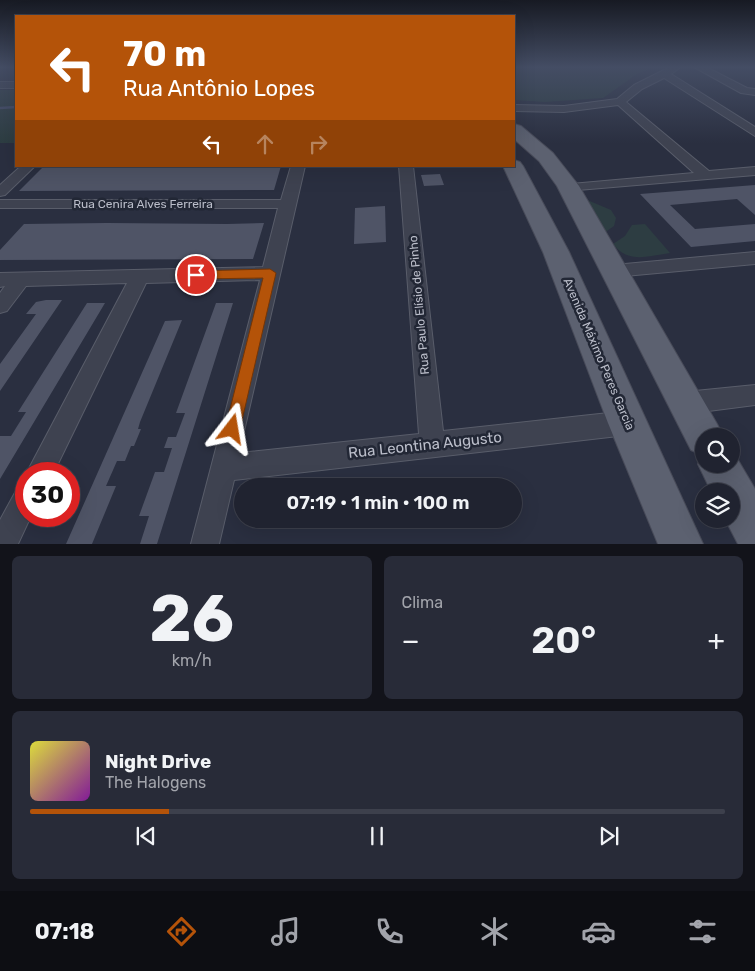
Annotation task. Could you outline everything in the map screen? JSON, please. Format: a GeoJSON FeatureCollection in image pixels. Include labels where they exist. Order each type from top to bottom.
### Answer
{"type":"FeatureCollection","features":[{"type":"Feature","properties":{"kind":"main road"},"geometry":{"type":"LineString","coordinates":[[515,131],[533,143],[551,160],[571,188],[699,428]]}},
{"type":"Feature","properties":{"kind":"main road","name":"Avenida Máximo Peres Garcia"},"geometry":{"type":"LineString","coordinates":[[513,167],[556,252],[627,423],[681,544]]}},
{"type":"Feature","properties":{"kind":"main road"},"geometry":{"type":"LineString","coordinates":[[723,473],[755,531]]}},
{"type":"Feature","properties":{"kind":"street"},"geometry":{"type":"LineString","coordinates":[[515,109],[564,110],[620,102],[632,92]]}},
{"type":"Feature","properties":{"kind":"street"},"geometry":{"type":"LineString","coordinates":[[693,92],[755,132]]}},
{"type":"Feature","properties":{"kind":"street"},"geometry":{"type":"LineString","coordinates":[[620,102],[704,174]]}},
{"type":"Feature","properties":{"kind":"street"},"geometry":{"type":"LineString","coordinates":[[0,192],[28,167]]}},
{"type":"Feature","properties":{"kind":"street"},"geometry":{"type":"LineString","coordinates":[[205,544],[270,273],[298,167]]}},
{"type":"Feature","properties":{"kind":"street","name":"Rua Paulo Elísio de Pinho"},"geometry":{"type":"LineString","coordinates":[[406,167],[432,444]]}},
{"type":"Feature","properties":{"kind":"street"},"geometry":{"type":"LineString","coordinates":[[571,188],[704,174],[755,171]]}},
{"type":"Feature","properties":{"kind":"street","name":"Rua Cenira Alves Ferreira"},"geometry":{"type":"LineString","coordinates":[[0,204],[287,204]]}},
{"type":"Feature","properties":{"kind":"street"},"geometry":{"type":"LineString","coordinates":[[614,271],[755,258]]}},
{"type":"Feature","properties":{"kind":"street"},"geometry":{"type":"LineString","coordinates":[[0,280],[270,273]]}},
{"type":"Feature","properties":{"kind":"street"},"geometry":{"type":"LineString","coordinates":[[45,462],[140,276]]}},
{"type":"Feature","properties":{"kind":"street"},"geometry":{"type":"LineString","coordinates":[[0,306],[21,280]]}},
{"type":"Feature","properties":{"kind":"street"},"geometry":{"type":"LineString","coordinates":[[685,403],[755,395]]}},
{"type":"Feature","properties":{"kind":"street","name":"Rua Leontina Augusto"},"geometry":{"type":"LineString","coordinates":[[223,468],[627,423]]}},
{"type":"Feature","properties":{"kind":"street"},"geometry":{"type":"LineString","coordinates":[[3,544],[15,520]]}},
{"type":"Feature","properties":{"kind":"shaded area"},"geometry":{"type":"Polygon","coordinates":[[[0,92],[15,92],[15,143],[0,143],[0,92]]]}},
{"type":"Feature","properties":{"kind":"shaded area"},"geometry":{"type":"Polygon","coordinates":[[[515,92],[611,92],[603,98],[545,102],[515,100],[515,92]]]}},
{"type":"Feature","properties":{"kind":"shaded area"},"geometry":{"type":"Polygon","coordinates":[[[585,199],[611,210],[616,218],[614,226],[604,233],[585,199]]]}},
{"type":"Feature","properties":{"kind":"shaded area"},"geometry":{"type":"Polygon","coordinates":[[[645,224],[670,253],[647,257],[632,256],[625,254],[613,244],[625,236],[632,225],[645,224]]]}},
{"type":"Feature","properties":{"kind":"building"},"geometry":{"type":"Polygon","coordinates":[[[43,167],[281,167],[274,190],[19,191],[43,167]]]}},
{"type":"Feature","properties":{"kind":"building"},"geometry":{"type":"Polygon","coordinates":[[[440,174],[444,185],[424,186],[421,175],[440,174]]]}},
{"type":"Feature","properties":{"kind":"building"},"geometry":{"type":"Polygon","coordinates":[[[755,185],[755,215],[737,199],[670,205],[695,229],[755,224],[755,241],[691,247],[640,194],[755,185]]]}},
{"type":"Feature","properties":{"kind":"building"},"geometry":{"type":"Polygon","coordinates":[[[385,206],[386,242],[354,244],[355,208],[385,206]]]}},
{"type":"Feature","properties":{"kind":"building"},"geometry":{"type":"Polygon","coordinates":[[[264,223],[253,259],[0,260],[0,250],[24,224],[264,223]]]}},
{"type":"Feature","properties":{"kind":"building"},"geometry":{"type":"Polygon","coordinates":[[[62,300],[0,391],[0,364],[36,314],[26,314],[36,302],[62,300]]]}},
{"type":"Feature","properties":{"kind":"building"},"geometry":{"type":"Polygon","coordinates":[[[87,303],[105,303],[0,479],[0,436],[11,436],[26,412],[18,412],[87,303]]]}},
{"type":"Feature","properties":{"kind":"building"},"geometry":{"type":"Polygon","coordinates":[[[216,303],[233,303],[157,544],[140,544],[149,516],[139,516],[155,472],[164,472],[172,448],[164,448],[168,437],[176,437],[185,413],[176,413],[216,303]]]}},
{"type":"Feature","properties":{"kind":"building"},"geometry":{"type":"Polygon","coordinates":[[[182,320],[140,422],[138,429],[141,429],[134,446],[131,446],[125,461],[117,461],[106,486],[116,486],[92,544],[66,544],[74,527],[80,527],[80,512],[165,321],[182,320]]]}},
{"type":"Feature","properties":{"kind":"waterway"},"geometry":{"type":"LineString","coordinates":[[0,108],[15,107]]}},
{"type":"Feature","properties":{"kind":"route"},"geometry":{"type":"LineString","coordinates":[[196,275],[270,273],[232,429]]}}]}
